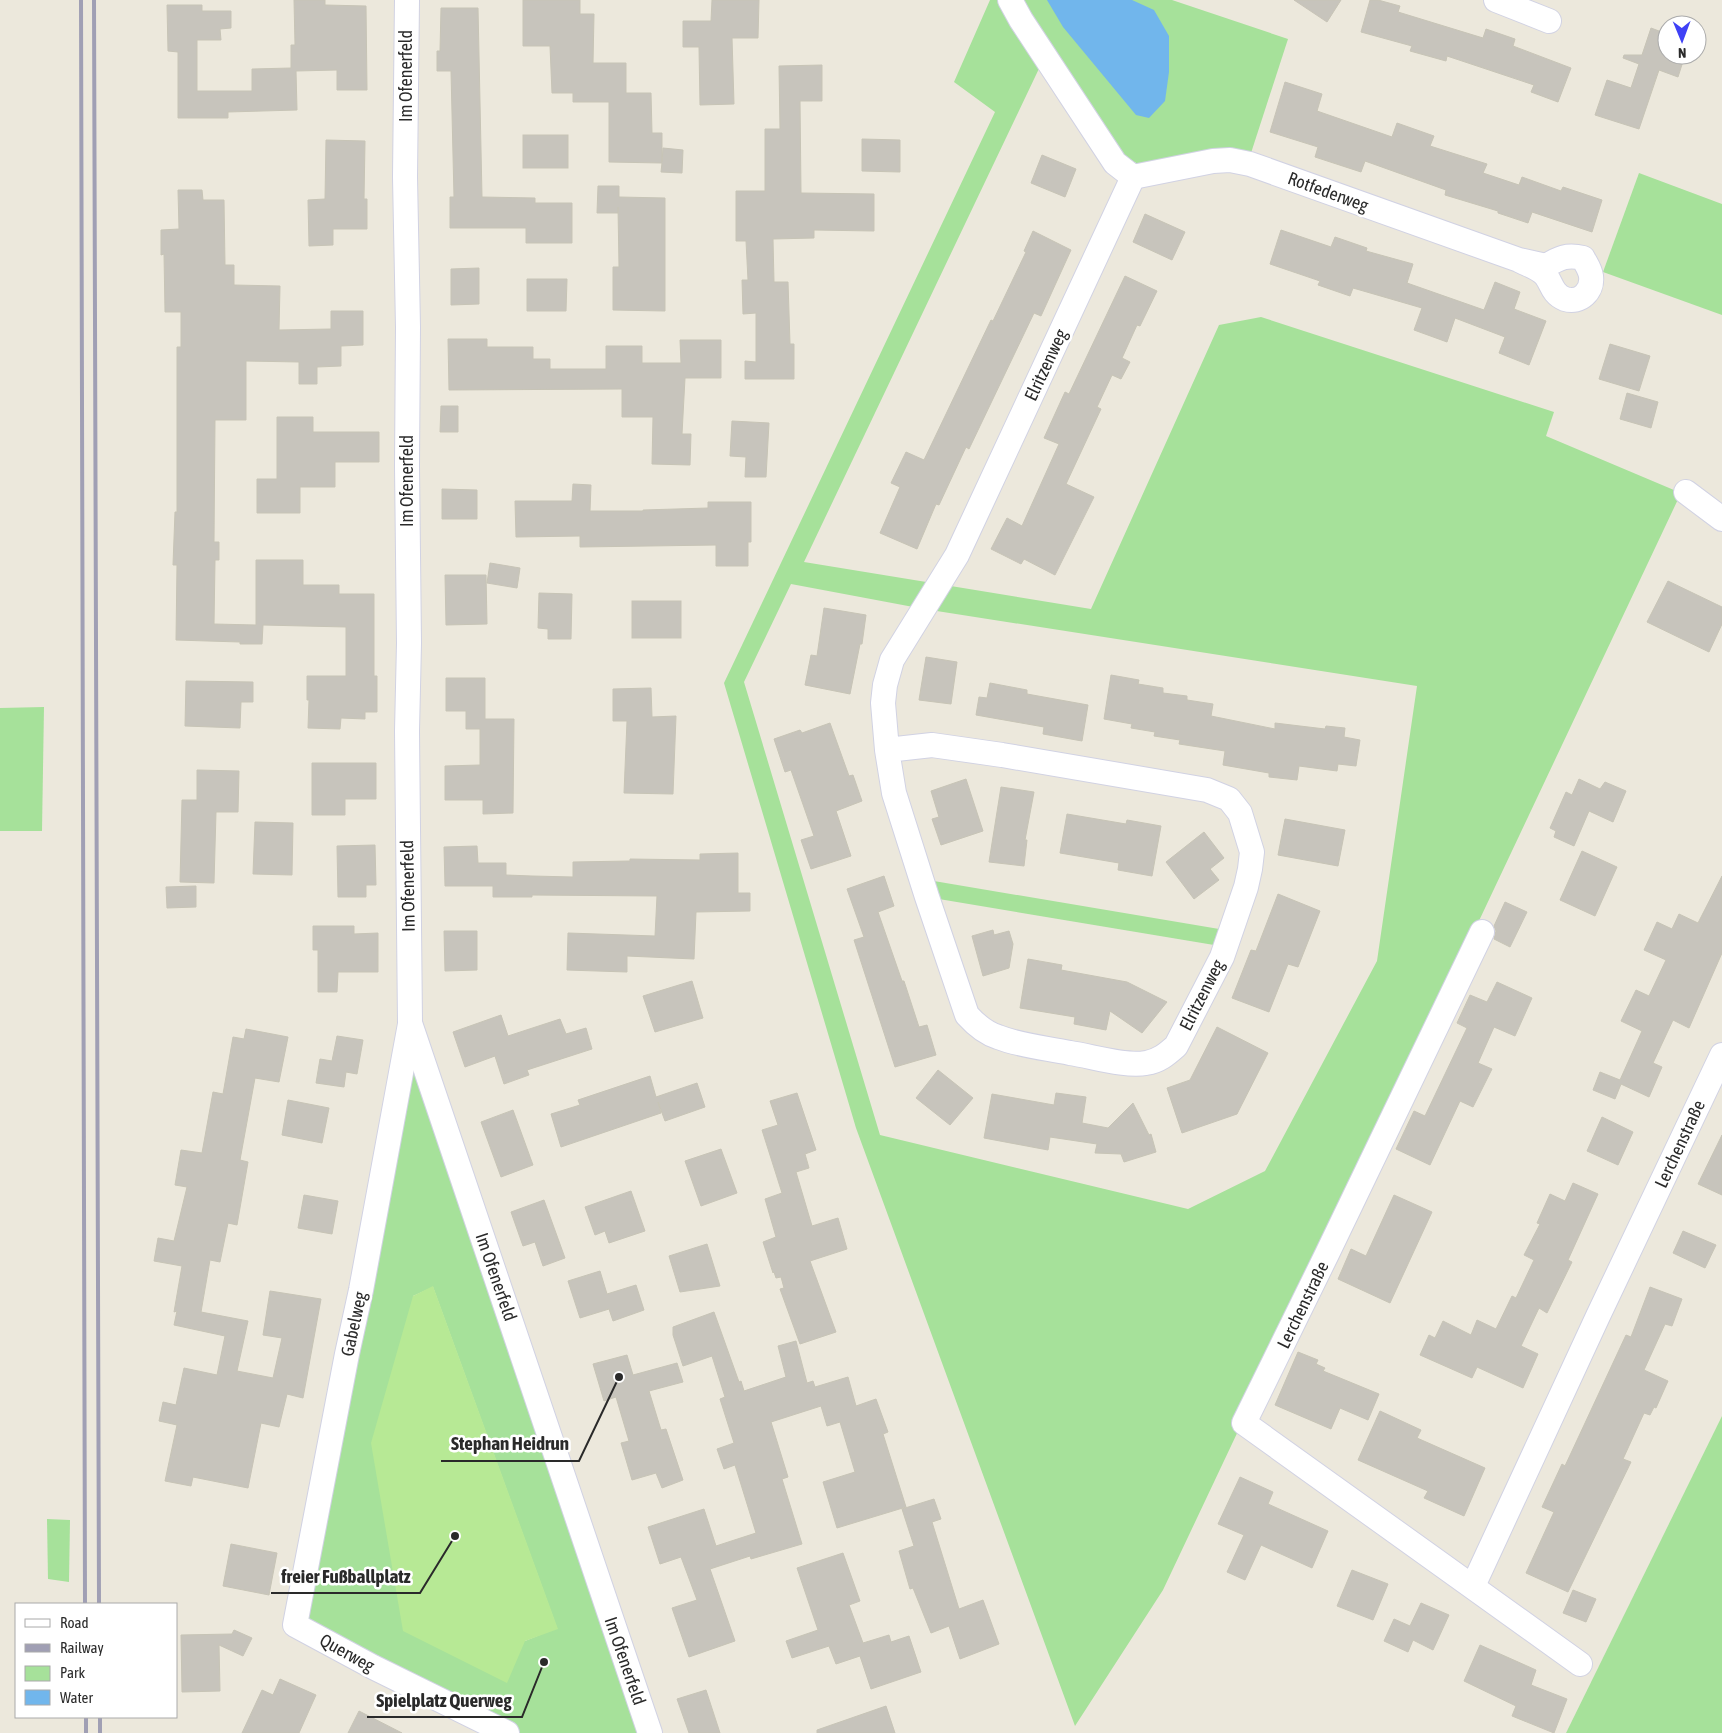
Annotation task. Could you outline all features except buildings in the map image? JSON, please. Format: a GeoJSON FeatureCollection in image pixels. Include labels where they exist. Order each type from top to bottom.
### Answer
{"type":"FeatureCollection","features":[{"type":"Feature","properties":{"kind":"street","name":"Im Ofenerfeld"},"geometry":{"type":"LineString","coordinates":[[407,0],[405,177],[408,327],[409,643],[407,731],[410,1023],[650,1733]]}},
{"type":"Feature","properties":{"kind":"street"},"geometry":{"type":"LineString","coordinates":[[1010,0],[1021,20],[1115,163],[1133,177]]}},
{"type":"Feature","properties":{"kind":"street"},"geometry":{"type":"LineString","coordinates":[[1496,0],[1549,21]]}},
{"type":"Feature","properties":{"kind":"street","name":"Rotfederweg"},"geometry":{"type":"LineString","coordinates":[[1133,177],[1213,161],[1230,160],[1250,164],[1519,260]]}},
{"type":"Feature","properties":{"kind":"street","name":"Elritzenweg"},"geometry":{"type":"LineString","coordinates":[[887,750],[932,745],[1002,755],[1206,790],[1229,799],[1245,823],[1252,852],[1250,870],[1222,957],[1176,1046],[1166,1055],[1144,1064],[1116,1061],[997,1037],[979,1028],[967,1015],[894,793],[887,750],[883,702],[885,685],[892,660],[957,554],[1133,177]]}},
{"type":"Feature","properties":{"kind":"street"},"geometry":{"type":"LineString","coordinates":[[1686,492],[1722,519]]}},
{"type":"Feature","properties":{"kind":"street","name":"Lerchenstraße"},"geometry":{"type":"LineString","coordinates":[[1482,932],[1244,1423],[1580,1664]]}},
{"type":"Feature","properties":{"kind":"street","name":"Gabelweg"},"geometry":{"type":"LineString","coordinates":[[295,1625],[361,1290],[410,1023]]}},
{"type":"Feature","properties":{"kind":"street","name":"Lerchenstraße"},"geometry":{"type":"LineString","coordinates":[[1473,1586],[1722,1055]]}},
{"type":"Feature","properties":{"kind":"street","name":"Querweg"},"geometry":{"type":"LineString","coordinates":[[295,1625],[374,1667],[508,1733]]}},
{"type":"Feature","properties":{"kind":"green space"},"geometry":{"type":"Polygon","coordinates":[[[990,0],[1010,0],[1045,56],[804,562],[1091,609],[1219,325],[1261,317],[1554,412],[1546,436],[1681,493],[1163,1590],[1075,1726],[856,1128],[724,683],[995,112],[954,82],[990,0]],[[791,584],[744,682],[880,1135],[1188,1209],[1265,1171],[1377,961],[1417,686],[924,609],[791,584]]]}},
{"type":"Feature","properties":{"kind":"green space"},"geometry":{"type":"Polygon","coordinates":[[[1018,0],[1172,0],[1288,39],[1251,153],[1138,164],[1120,154],[1018,0]]]}},
{"type":"Feature","properties":{"kind":"green space"},"geometry":{"type":"Polygon","coordinates":[[[1639,173],[1722,204],[1722,315],[1603,272],[1639,173]]]}},
{"type":"Feature","properties":{"kind":"green space"},"geometry":{"type":"Polygon","coordinates":[[[44,707],[42,831],[0,831],[0,708],[44,707]]]}},
{"type":"Feature","properties":{"kind":"green space"},"geometry":{"type":"Polygon","coordinates":[[[922,879],[1231,931],[1226,947],[927,897],[922,879]]]}},
{"type":"Feature","properties":{"kind":"green space"},"geometry":{"type":"Polygon","coordinates":[[[410,1023],[650,1733],[509,1733],[295,1625],[410,1023]],[[433,1287],[413,1296],[525,1641],[557,1628],[433,1287]]]}},
{"type":"Feature","properties":{"kind":"green space"},"geometry":{"type":"Polygon","coordinates":[[[433,1286],[558,1629],[525,1641],[507,1683],[403,1631],[371,1443],[413,1296],[433,1286]]]}},
{"type":"Feature","properties":{"kind":"green space"},"geometry":{"type":"Polygon","coordinates":[[[1722,1416],[1722,1733],[1566,1733],[1722,1416]]]}},
{"type":"Feature","properties":{"kind":"green space"},"geometry":{"type":"Polygon","coordinates":[[[47,1519],[70,1520],[69,1582],[48,1579],[47,1519]]]}},
{"type":"Feature","properties":{"kind":"water"},"geometry":{"type":"Polygon","coordinates":[[[1047,0],[1132,0],[1154,10],[1169,36],[1169,72],[1165,101],[1149,118],[1136,115],[1063,27],[1047,0]]]}},
{"type":"Feature","properties":{"kind":"railway"},"geometry":{"type":"LineString","coordinates":[[81,0],[85,1603]]}},
{"type":"Feature","properties":{"kind":"railway"},"geometry":{"type":"LineString","coordinates":[[94,0],[99,1603]]}},
{"type":"Feature","properties":{"kind":"railway"},"geometry":{"type":"LineString","coordinates":[[86,1718],[86,1733]]}},
{"type":"Feature","properties":{"kind":"railway"},"geometry":{"type":"LineString","coordinates":[[100,1718],[100,1733]]}},
{"type":"Feature","properties":{"kind":"place","name":"Stephan Heidrun"},"geometry":{"type":"Point","coordinates":[619,1377]}},
{"type":"Feature","properties":{"kind":"place","name":"freier Fußballplatz"},"geometry":{"type":"Point","coordinates":[455,1536]}},
{"type":"Feature","properties":{"kind":"place","name":"Spielplatz Querweg"},"geometry":{"type":"Point","coordinates":[544,1662]}}]}
